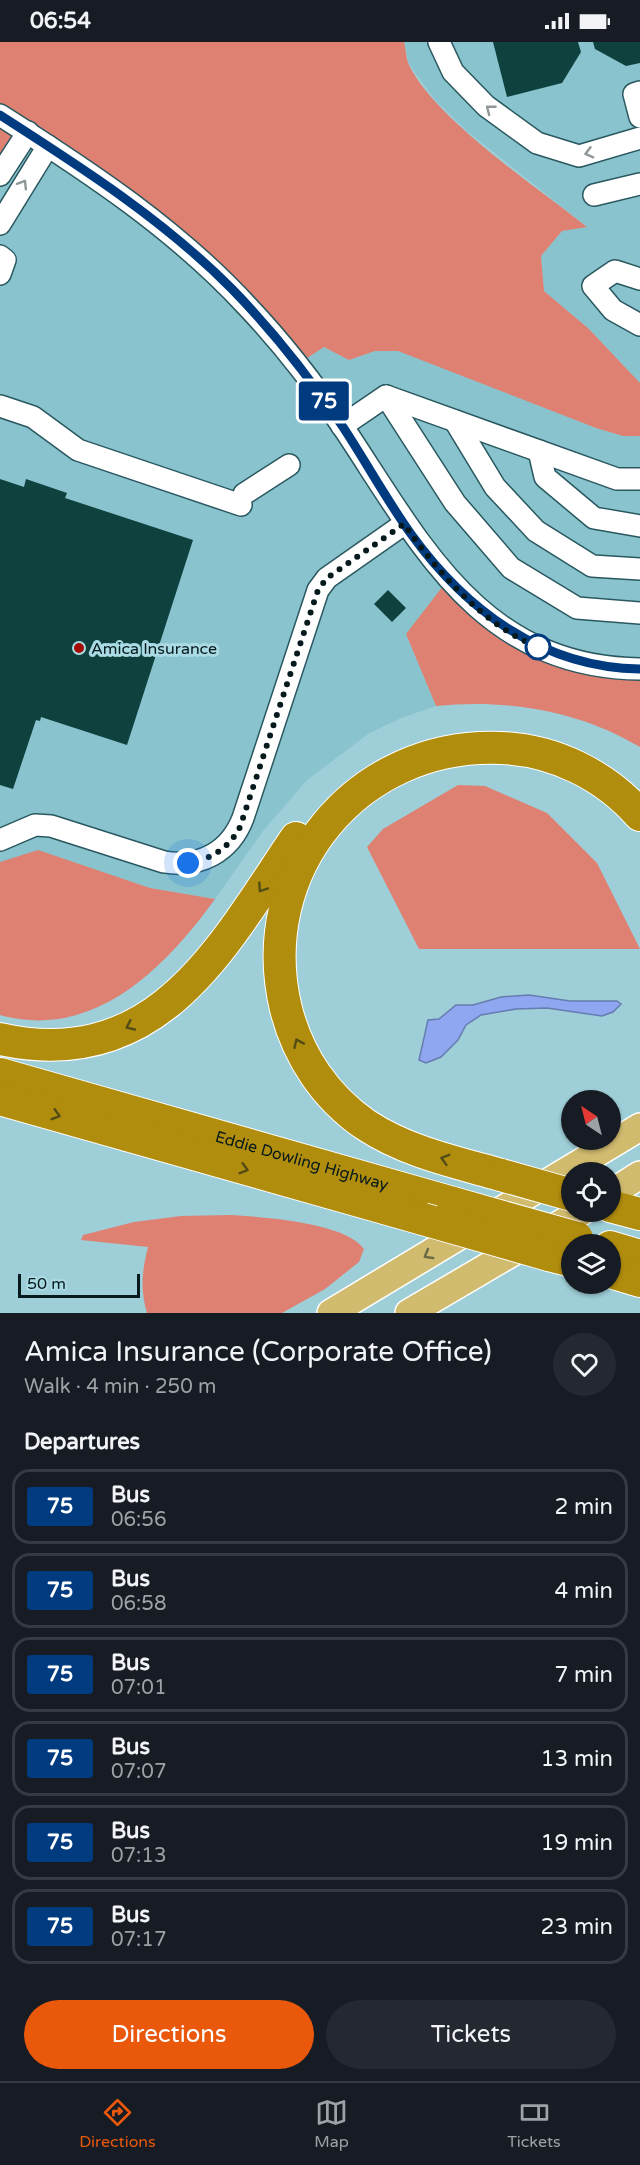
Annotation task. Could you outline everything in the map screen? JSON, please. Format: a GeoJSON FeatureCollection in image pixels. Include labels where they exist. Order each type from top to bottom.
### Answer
{"type":"FeatureCollection","features":[{"type":"Feature","properties":{"kind":"highway"},"geometry":{"type":"LineString","coordinates":[[0,1040],[42,1044],[96,1039],[129,1027],[172,1001],[196,979],[218,953],[301,830],[327,796],[356,771],[405,745],[440,735],[474,730],[507,730],[542,735],[590,754],[640,788]]}},
{"type":"Feature","properties":{"kind":"highway"},"geometry":{"type":"LineString","coordinates":[[561,1192],[426,1154],[395,1142],[351,1114],[315,1076],[293,1032],[280,977],[280,936],[289,892],[296,873],[328,822],[351,797],[395,769],[426,756],[458,750],[506,748],[552,756],[602,782],[640,815]]}},
{"type":"Feature","properties":{"kind":"highway"},"geometry":{"type":"LineString","coordinates":[[0,1059],[90,1088],[159,1120]]}},
{"type":"Feature","properties":{"kind":"highway","name":"Eddie Dowling Highway"},"geometry":{"type":"LineString","coordinates":[[0,1074],[453,1203],[561,1237]]}},
{"type":"Feature","properties":{"kind":"highway","name":"Eddie Dowling Highway"},"geometry":{"type":"LineString","coordinates":[[0,1099],[423,1220],[561,1240]]}},
{"type":"Feature","properties":{"kind":"highway"},"geometry":{"type":"LineString","coordinates":[[621,1209],[640,1214]]}},
{"type":"Feature","properties":{"kind":"highway"},"geometry":{"type":"LineString","coordinates":[[621,1250],[640,1256]]}},
{"type":"Feature","properties":{"kind":"highway"},"geometry":{"type":"LineString","coordinates":[[621,1275],[640,1281]]}},
{"type":"Feature","properties":{"kind":"main road"},"geometry":{"type":"LineString","coordinates":[[331,1313],[640,1127]]}},
{"type":"Feature","properties":{"kind":"main road"},"geometry":{"type":"LineString","coordinates":[[621,1187],[640,1175]]}},
{"type":"Feature","properties":{"kind":"main road"},"geometry":{"type":"LineString","coordinates":[[409,1313],[561,1248]]}},
{"type":"Feature","properties":{"kind":"street"},"geometry":{"type":"LineString","coordinates":[[439,42],[453,72],[461,81],[486,106],[537,143],[579,156],[640,138]]}},
{"type":"Feature","properties":{"kind":"street"},"geometry":{"type":"LineString","coordinates":[[640,92],[634,94],[640,117]]}},
{"type":"Feature","properties":{"kind":"street"},"geometry":{"type":"LineString","coordinates":[[0,115],[141,210],[215,273],[291,356],[342,426],[404,524],[429,556],[466,596],[518,637],[545,651],[600,666],[640,669]]}},
{"type":"Feature","properties":{"kind":"street"},"geometry":{"type":"LineString","coordinates":[[0,175],[28,132]]}},
{"type":"Feature","properties":{"kind":"street"},"geometry":{"type":"LineString","coordinates":[[0,224],[48,146]]}},
{"type":"Feature","properties":{"kind":"street"},"geometry":{"type":"LineString","coordinates":[[594,195],[640,184]]}},
{"type":"Feature","properties":{"kind":"street"},"geometry":{"type":"LineString","coordinates":[[0,256],[5,260],[0,274]]}},
{"type":"Feature","properties":{"kind":"street"},"geometry":{"type":"LineString","coordinates":[[640,279],[615,272],[593,286],[613,310],[640,325]]}},
{"type":"Feature","properties":{"kind":"street"},"geometry":{"type":"LineString","coordinates":[[342,426],[386,396]]}},
{"type":"Feature","properties":{"kind":"street"},"geometry":{"type":"LineString","coordinates":[[386,396],[617,479],[640,479]]}},
{"type":"Feature","properties":{"kind":"street"},"geometry":{"type":"LineString","coordinates":[[386,396],[455,503],[512,568],[577,608],[640,613]]}},
{"type":"Feature","properties":{"kind":"street"},"geometry":{"type":"LineString","coordinates":[[0,406],[33,417],[78,450],[242,500],[289,465]]}},
{"type":"Feature","properties":{"kind":"street"},"geometry":{"type":"LineString","coordinates":[[455,421],[495,487],[536,531],[592,566],[640,569]]}},
{"type":"Feature","properties":{"kind":"street"},"geometry":{"type":"LineString","coordinates":[[539,451],[545,477],[594,518],[640,526]]}},
{"type":"Feature","properties":{"kind":"street"},"geometry":{"type":"LineString","coordinates":[[0,840],[27,827],[43,825],[164,862],[180,864],[203,860],[224,848],[235,835],[243,818],[318,590],[327,578],[404,524]]}},
{"type":"Feature","properties":{"kind":"shaded area"},"geometry":{"type":"Polygon","coordinates":[[[0,42],[404,42],[409,65],[422,86],[441,108],[489,152],[587,227],[562,231],[541,256],[544,291],[589,329],[640,383],[640,436],[623,436],[596,428],[398,351],[375,351],[349,360],[324,347],[298,364],[228,289],[29,139],[0,185],[0,42]]]}},
{"type":"Feature","properties":{"kind":"shaded area"},"geometry":{"type":"Polygon","coordinates":[[[404,42],[640,42],[640,383],[589,329],[544,291],[541,256],[562,231],[586,226],[467,131],[435,100],[409,64],[404,42]]]}},
{"type":"Feature","properties":{"kind":"shaded area"},"geometry":{"type":"Polygon","coordinates":[[[30,139],[324,347],[349,360],[375,351],[398,350],[596,428],[623,436],[640,436],[640,674],[406,634],[436,706],[401,718],[368,734],[307,780],[263,831],[215,899],[150,888],[38,851],[0,862],[0,185],[30,139]]]}},
{"type":"Feature","properties":{"kind":"shaded area"},"geometry":{"type":"Polygon","coordinates":[[[443,586],[487,628],[640,674],[640,747],[592,724],[541,710],[489,704],[436,706],[406,634],[443,586]]]}},
{"type":"Feature","properties":{"kind":"shaded area"},"geometry":{"type":"Polygon","coordinates":[[[458,785],[485,786],[547,813],[597,863],[640,949],[419,949],[367,847],[383,829],[458,785]]]}},
{"type":"Feature","properties":{"kind":"shaded area"},"geometry":{"type":"Polygon","coordinates":[[[38,850],[150,888],[215,899],[174,950],[124,993],[96,1008],[66,1018],[34,1020],[0,1015],[0,862],[38,850]]]}},
{"type":"Feature","properties":{"kind":"shaded area"},"geometry":{"type":"Polygon","coordinates":[[[230,1215],[322,1227],[354,1240],[364,1249],[359,1262],[325,1289],[282,1313],[147,1313],[143,1296],[143,1280],[148,1247],[81,1240],[83,1235],[134,1222],[181,1216],[230,1215]]]}},
{"type":"Feature","properties":{"kind":"water"},"geometry":{"type":"Polygon","coordinates":[[[529,995],[570,1001],[617,1001],[621,1004],[613,1012],[602,1016],[547,1008],[516,1009],[481,1015],[466,1025],[458,1040],[441,1057],[426,1063],[419,1060],[428,1020],[439,1019],[456,1005],[473,1005],[501,997],[529,995]]]}},
{"type":"Feature","properties":{"kind":"building"},"geometry":{"type":"Polygon","coordinates":[[[493,42],[578,42],[581,52],[562,83],[507,97],[493,42]]]}},
{"type":"Feature","properties":{"kind":"building"},"geometry":{"type":"Polygon","coordinates":[[[593,42],[640,42],[640,63],[626,66],[595,49],[593,42]]]}},
{"type":"Feature","properties":{"kind":"building","name":"Amica Insurance"},"geometry":{"type":"Polygon","coordinates":[[[0,479],[24,487],[26,479],[67,493],[65,498],[193,540],[127,745],[41,717],[40,721],[36,720],[13,789],[0,785],[0,479]]]}},
{"type":"Feature","properties":{"kind":"building"},"geometry":{"type":"Polygon","coordinates":[[[388,590],[406,608],[392,622],[374,604],[388,590]]]}},
{"type":"Feature","properties":{"kind":"bus line","name":"75"},"geometry":{"type":"LineString","coordinates":[[0,115],[141,210],[198,257],[232,289],[291,356],[317,391],[419,544],[450,580],[482,610],[518,637],[558,656],[600,666],[640,669]]}},
{"type":"Feature","properties":{"kind":"place","name":"Amica Insurance"},"geometry":{"type":"Point","coordinates":[79,648]}},
{"type":"Feature","properties":{"kind":"route"},"geometry":{"type":"LineString","coordinates":[[188,863],[203,860],[217,853],[230,842],[240,827],[318,590],[327,578],[404,524],[440,569],[472,601],[505,628],[538,647]]}}]}
